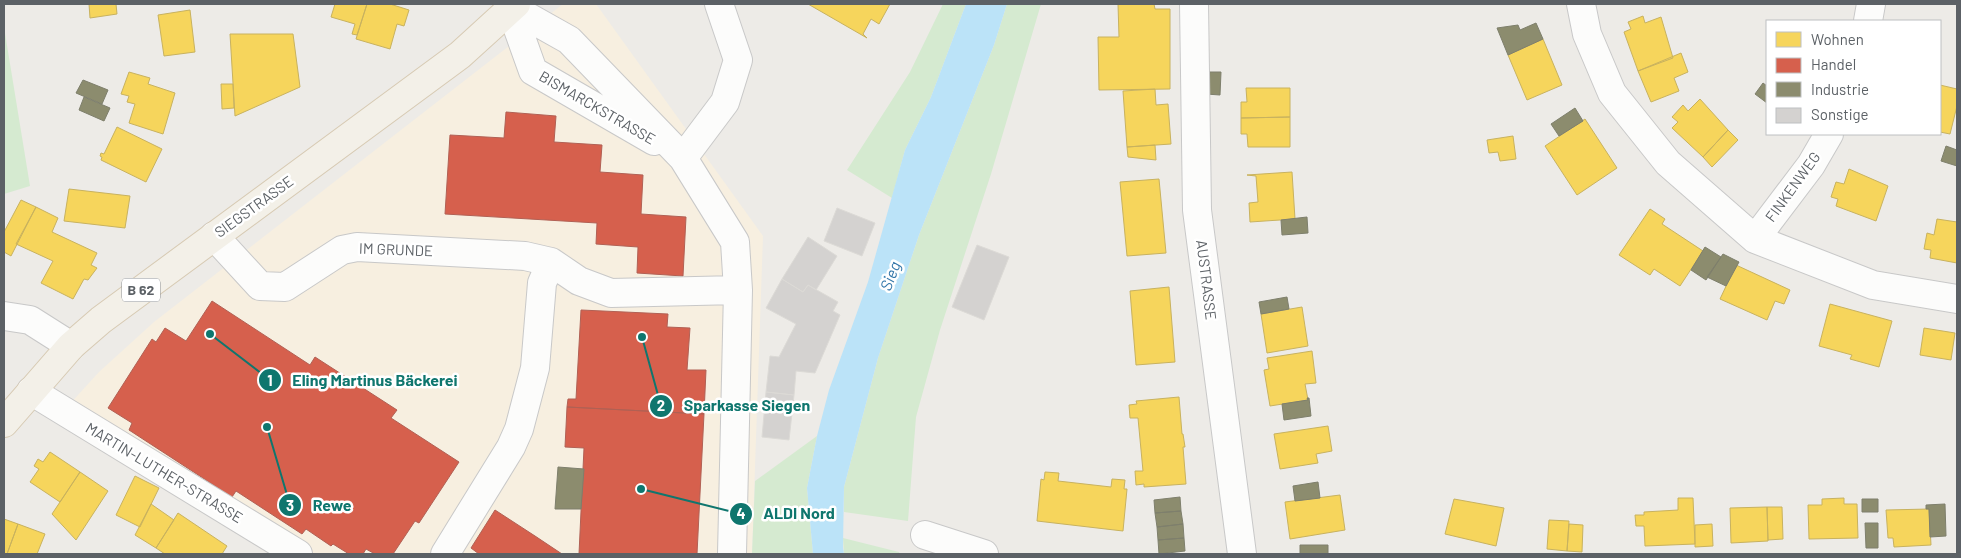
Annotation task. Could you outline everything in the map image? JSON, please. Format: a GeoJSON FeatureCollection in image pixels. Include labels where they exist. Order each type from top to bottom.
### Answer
{"type":"FeatureCollection","features":[{"type":"Feature","properties":{"kind":"main road","name":"SIEGSTRASSE"},"geometry":{"type":"LineString","coordinates":[[4,423],[71,346],[101,320],[460,55],[512,5]]}},
{"type":"Feature","properties":{"kind":"street"},"geometry":{"type":"LineString","coordinates":[[683,158],[725,102],[738,60],[719,4]]}},
{"type":"Feature","properties":{"kind":"street","name":"AUSTRASSE"},"geometry":{"type":"LineString","coordinates":[[1194,4],[1197,210],[1242,554]]}},
{"type":"Feature","properties":{"kind":"street"},"geometry":{"type":"LineString","coordinates":[[1581,4],[1587,34],[1612,93],[1668,163],[1755,240],[1873,285],[1957,299]]}},
{"type":"Feature","properties":{"kind":"street"},"geometry":{"type":"LineString","coordinates":[[1868,20],[1870,4]]}},
{"type":"Feature","properties":{"kind":"street","name":"BISMARCKSTRASSE"},"geometry":{"type":"LineString","coordinates":[[512,5],[533,71],[683,158]]}},
{"type":"Feature","properties":{"kind":"street","name":"BISMARCKSTRASSE"},"geometry":{"type":"LineString","coordinates":[[512,5],[569,40],[683,158],[735,242],[738,290],[732,554]]}},
{"type":"Feature","properties":{"kind":"street","name":"FINKENWEG"},"geometry":{"type":"LineString","coordinates":[[1755,240],[1811,165],[1829,135]]}},
{"type":"Feature","properties":{"kind":"street","name":"IM GRUNDE"},"geometry":{"type":"LineString","coordinates":[[214,236],[260,286],[285,287],[342,250],[358,247],[526,256],[551,262],[579,281],[611,293],[738,290]]}},
{"type":"Feature","properties":{"kind":"street"},"geometry":{"type":"LineString","coordinates":[[445,554],[511,448],[519,429],[535,368],[542,283],[551,262]]}},
{"type":"Feature","properties":{"kind":"street"},"geometry":{"type":"LineString","coordinates":[[4,316],[30,320],[71,346]]}},
{"type":"Feature","properties":{"kind":"street","name":"MARTIN-LUTHER-STRASSE"},"geometry":{"type":"LineString","coordinates":[[31,391],[298,554]]}},
{"type":"Feature","properties":{"kind":"street"},"geometry":{"type":"LineString","coordinates":[[925,535],[984,554]]}},
{"type":"Feature","properties":{"kind":"shaded area"},"geometry":{"type":"Polygon","coordinates":[[[563,4],[596,4],[763,236],[752,554],[287,554],[57,418],[99,372],[154,322],[563,4]]]}},
{"type":"Feature","properties":{"kind":"green space"},"geometry":{"type":"Polygon","coordinates":[[[943,4],[966,4],[931,97],[905,150],[892,198],[847,170],[910,72],[943,4]]]}},
{"type":"Feature","properties":{"kind":"green space"},"geometry":{"type":"Polygon","coordinates":[[[1007,4],[1041,4],[991,174],[940,330],[916,417],[908,521],[844,512],[844,487],[878,358],[919,235],[994,45],[1007,4]]]}},
{"type":"Feature","properties":{"kind":"green space"},"geometry":{"type":"Polygon","coordinates":[[[4,27],[30,186],[4,194],[4,27]]]}},
{"type":"Feature","properties":{"kind":"green space"},"geometry":{"type":"Polygon","coordinates":[[[817,436],[807,488],[813,554],[752,554],[755,481],[817,436]]]}},
{"type":"Feature","properties":{"kind":"green space"},"geometry":{"type":"Polygon","coordinates":[[[843,538],[899,552],[900,554],[844,554],[843,538]]]}},
{"type":"Feature","properties":{"kind":"water","name":"Sieg"},"geometry":{"type":"Polygon","coordinates":[[[966,4],[1007,4],[994,45],[919,235],[878,358],[844,487],[844,554],[813,554],[807,488],[817,436],[829,390],[868,282],[905,150],[931,97],[966,4]]]}},
{"type":"Feature","properties":{"kind":"building: Wohnen"},"geometry":{"type":"Polygon","coordinates":[[[89,4],[116,4],[117,14],[90,18],[89,4]]]}},
{"type":"Feature","properties":{"kind":"building: Wohnen"},"geometry":{"type":"Polygon","coordinates":[[[335,4],[367,4],[357,35],[352,34],[355,24],[331,17],[335,4]]]}},
{"type":"Feature","properties":{"kind":"building: Wohnen"},"geometry":{"type":"Polygon","coordinates":[[[367,4],[390,4],[409,10],[404,26],[397,24],[390,49],[356,39],[367,4]]]}},
{"type":"Feature","properties":{"kind":"building: Wohnen"},"geometry":{"type":"Polygon","coordinates":[[[808,4],[890,4],[879,24],[871,19],[863,34],[867,38],[808,4]]]}},
{"type":"Feature","properties":{"kind":"building: Wohnen"},"geometry":{"type":"Polygon","coordinates":[[[1118,4],[1154,4],[1155,9],[1170,9],[1170,89],[1099,90],[1098,37],[1119,37],[1118,4]]]}},
{"type":"Feature","properties":{"kind":"building: Wohnen"},"geometry":{"type":"Polygon","coordinates":[[[190,10],[195,52],[164,56],[158,15],[190,10]]]}},
{"type":"Feature","properties":{"kind":"building: Wohnen"},"geometry":{"type":"Polygon","coordinates":[[[1643,16],[1645,23],[1661,17],[1673,58],[1638,71],[1624,32],[1631,29],[1628,22],[1643,16]]]}},
{"type":"Feature","properties":{"kind":"building: Wohnen"},"geometry":{"type":"Polygon","coordinates":[[[230,34],[293,34],[300,87],[235,116],[230,34]]]}},
{"type":"Feature","properties":{"kind":"building: Wohnen"},"geometry":{"type":"Polygon","coordinates":[[[1543,39],[1562,85],[1527,100],[1508,55],[1543,39]]]}},
{"type":"Feature","properties":{"kind":"building: Wohnen"},"geometry":{"type":"Polygon","coordinates":[[[1681,53],[1688,72],[1674,78],[1679,91],[1651,102],[1638,71],[1681,53]]]}},
{"type":"Feature","properties":{"kind":"building: Wohnen"},"geometry":{"type":"Polygon","coordinates":[[[129,72],[150,78],[148,84],[175,93],[163,134],[129,123],[135,104],[127,102],[129,96],[121,94],[129,72]]]}},
{"type":"Feature","properties":{"kind":"building: Wohnen"},"geometry":{"type":"Polygon","coordinates":[[[221,84],[233,84],[234,108],[222,109],[221,84]]]}},
{"type":"Feature","properties":{"kind":"building: Wohnen"},"geometry":{"type":"Polygon","coordinates":[[[1941,85],[1957,89],[1957,106],[1950,134],[1941,132],[1941,85]]]}},
{"type":"Feature","properties":{"kind":"building: Wohnen"},"geometry":{"type":"Polygon","coordinates":[[[1246,88],[1290,88],[1290,117],[1241,118],[1241,102],[1247,102],[1246,88]]]}},
{"type":"Feature","properties":{"kind":"building: Wohnen"},"geometry":{"type":"Polygon","coordinates":[[[1155,89],[1156,105],[1168,104],[1171,144],[1127,147],[1123,91],[1155,89]]]}},
{"type":"Feature","properties":{"kind":"building: Wohnen"},"geometry":{"type":"Polygon","coordinates":[[[1700,99],[1728,130],[1703,157],[1672,128],[1678,122],[1672,117],[1683,105],[1688,111],[1700,99]]]}},
{"type":"Feature","properties":{"kind":"building: Wohnen"},"geometry":{"type":"Polygon","coordinates":[[[1290,117],[1290,147],[1248,147],[1247,134],[1241,134],[1241,118],[1290,117]]]}},
{"type":"Feature","properties":{"kind":"building: Wohnen"},"geometry":{"type":"Polygon","coordinates":[[[1585,119],[1617,168],[1577,195],[1545,146],[1585,119]]]}},
{"type":"Feature","properties":{"kind":"building: Wohnen"},"geometry":{"type":"Polygon","coordinates":[[[117,127],[162,149],[146,182],[101,160],[101,153],[104,154],[117,127]]]}},
{"type":"Feature","properties":{"kind":"building: Wohnen"},"geometry":{"type":"Polygon","coordinates":[[[1728,130],[1738,140],[1712,167],[1703,157],[1728,130]]]}},
{"type":"Feature","properties":{"kind":"building: Wohnen"},"geometry":{"type":"Polygon","coordinates":[[[1513,136],[1516,159],[1500,161],[1498,152],[1489,153],[1487,140],[1513,136]]]}},
{"type":"Feature","properties":{"kind":"building: Wohnen"},"geometry":{"type":"Polygon","coordinates":[[[1155,145],[1156,160],[1128,157],[1127,147],[1155,145]]]}},
{"type":"Feature","properties":{"kind":"building: Wohnen"},"geometry":{"type":"Polygon","coordinates":[[[1849,169],[1888,186],[1876,221],[1836,206],[1838,199],[1831,197],[1836,182],[1844,184],[1849,169]]]}},
{"type":"Feature","properties":{"kind":"building: Wohnen"},"geometry":{"type":"Polygon","coordinates":[[[1292,172],[1295,219],[1250,222],[1249,203],[1258,202],[1256,176],[1247,175],[1292,172]]]}},
{"type":"Feature","properties":{"kind":"building: Wohnen"},"geometry":{"type":"Polygon","coordinates":[[[1159,179],[1166,253],[1127,256],[1120,182],[1159,179]]]}},
{"type":"Feature","properties":{"kind":"building: Wohnen"},"geometry":{"type":"Polygon","coordinates":[[[69,189],[130,196],[125,228],[64,221],[69,189]]]}},
{"type":"Feature","properties":{"kind":"building: Wohnen"},"geometry":{"type":"Polygon","coordinates":[[[21,200],[36,207],[11,256],[4,252],[4,232],[21,200]]]}},
{"type":"Feature","properties":{"kind":"building: Wohnen"},"geometry":{"type":"Polygon","coordinates":[[[36,207],[58,218],[52,232],[97,253],[91,265],[97,268],[88,280],[84,279],[73,299],[41,283],[53,261],[16,244],[36,207]]]}},
{"type":"Feature","properties":{"kind":"building: Wohnen"},"geometry":{"type":"Polygon","coordinates":[[[1650,209],[1665,219],[1662,224],[1703,251],[1680,286],[1654,269],[1650,275],[1619,255],[1650,209]]]}},
{"type":"Feature","properties":{"kind":"building: Wohnen"},"geometry":{"type":"Polygon","coordinates":[[[1937,219],[1957,222],[1957,263],[1930,258],[1931,250],[1924,249],[1927,233],[1934,235],[1937,219]]]}},
{"type":"Feature","properties":{"kind":"building: Wohnen"},"geometry":{"type":"Polygon","coordinates":[[[1736,265],[1790,290],[1784,304],[1775,301],[1767,320],[1720,299],[1736,265]]]}},
{"type":"Feature","properties":{"kind":"building: Wohnen"},"geometry":{"type":"Polygon","coordinates":[[[1169,287],[1175,362],[1136,365],[1130,291],[1169,287]]]}},
{"type":"Feature","properties":{"kind":"building: Wohnen"},"geometry":{"type":"Polygon","coordinates":[[[1830,304],[1892,321],[1879,367],[1850,359],[1852,355],[1819,346],[1830,304]]]}},
{"type":"Feature","properties":{"kind":"building: Wohnen"},"geometry":{"type":"Polygon","coordinates":[[[1302,307],[1308,346],[1267,353],[1261,314],[1302,307]]]}},
{"type":"Feature","properties":{"kind":"building: Wohnen"},"geometry":{"type":"Polygon","coordinates":[[[1924,328],[1955,333],[1951,360],[1920,355],[1924,328]]]}},
{"type":"Feature","properties":{"kind":"building: Wohnen"},"geometry":{"type":"Polygon","coordinates":[[[1312,351],[1316,383],[1305,384],[1308,400],[1270,406],[1264,370],[1269,369],[1267,358],[1312,351]]]}},
{"type":"Feature","properties":{"kind":"building: Wohnen"},"geometry":{"type":"Polygon","coordinates":[[[1179,397],[1185,447],[1183,447],[1186,484],[1144,487],[1144,484],[1136,485],[1135,471],[1143,471],[1138,418],[1130,418],[1129,405],[1137,404],[1136,401],[1179,397]]]}},
{"type":"Feature","properties":{"kind":"building: Wohnen"},"geometry":{"type":"Polygon","coordinates":[[[1328,426],[1332,451],[1316,454],[1318,463],[1280,469],[1274,434],[1328,426]]]}},
{"type":"Feature","properties":{"kind":"building: Wohnen"},"geometry":{"type":"Polygon","coordinates":[[[50,452],[80,472],[60,502],[30,482],[39,469],[34,466],[38,459],[43,462],[50,452]]]}},
{"type":"Feature","properties":{"kind":"building: Wohnen"},"geometry":{"type":"Polygon","coordinates":[[[80,472],[108,491],[76,540],[52,514],[80,472]]]}},
{"type":"Feature","properties":{"kind":"building: Wohnen"},"geometry":{"type":"Polygon","coordinates":[[[1045,472],[1059,473],[1058,481],[1111,487],[1112,479],[1125,480],[1124,489],[1127,489],[1123,531],[1037,521],[1041,479],[1044,480],[1045,472]]]}},
{"type":"Feature","properties":{"kind":"building: Wohnen"},"geometry":{"type":"Polygon","coordinates":[[[135,476],[159,488],[140,527],[116,515],[135,476]]]}},
{"type":"Feature","properties":{"kind":"building: Wohnen"},"geometry":{"type":"Polygon","coordinates":[[[1340,495],[1345,530],[1290,539],[1285,502],[1340,495]]]}},
{"type":"Feature","properties":{"kind":"building: Wohnen"},"geometry":{"type":"Polygon","coordinates":[[[1678,498],[1693,498],[1695,544],[1645,546],[1644,526],[1636,526],[1635,515],[1644,515],[1644,512],[1678,510],[1678,498]]]}},
{"type":"Feature","properties":{"kind":"building: Wohnen"},"geometry":{"type":"Polygon","coordinates":[[[1844,498],[1844,504],[1857,504],[1858,538],[1809,539],[1808,505],[1822,505],[1822,499],[1844,498]]]}},
{"type":"Feature","properties":{"kind":"building: Wohnen"},"geometry":{"type":"Polygon","coordinates":[[[1454,499],[1504,508],[1496,546],[1445,534],[1454,499]]]}},
{"type":"Feature","properties":{"kind":"building: Wohnen"},"geometry":{"type":"Polygon","coordinates":[[[151,504],[174,520],[156,548],[135,535],[151,504]]]}},
{"type":"Feature","properties":{"kind":"building: Wohnen"},"geometry":{"type":"Polygon","coordinates":[[[1767,507],[1782,507],[1783,539],[1768,540],[1767,507]]]}},
{"type":"Feature","properties":{"kind":"building: Wohnen"},"geometry":{"type":"Polygon","coordinates":[[[1767,507],[1768,541],[1731,543],[1730,508],[1767,507]]]}},
{"type":"Feature","properties":{"kind":"building: Wohnen"},"geometry":{"type":"Polygon","coordinates":[[[1929,509],[1931,545],[1894,547],[1893,538],[1888,538],[1886,510],[1929,509]]]}},
{"type":"Feature","properties":{"kind":"building: Wohnen"},"geometry":{"type":"Polygon","coordinates":[[[178,513],[227,546],[222,554],[165,554],[156,548],[178,513]]]}},
{"type":"Feature","properties":{"kind":"building: Wohnen"},"geometry":{"type":"Polygon","coordinates":[[[4,519],[18,524],[7,554],[4,554],[4,519]]]}},
{"type":"Feature","properties":{"kind":"building: Wohnen"},"geometry":{"type":"Polygon","coordinates":[[[1549,520],[1569,521],[1567,551],[1547,549],[1549,520]]]}},
{"type":"Feature","properties":{"kind":"building: Wohnen"},"geometry":{"type":"Polygon","coordinates":[[[18,524],[45,534],[37,554],[7,554],[18,524]]]}},
{"type":"Feature","properties":{"kind":"building: Wohnen"},"geometry":{"type":"Polygon","coordinates":[[[1569,524],[1583,525],[1582,552],[1567,551],[1569,524]]]}},
{"type":"Feature","properties":{"kind":"building: Wohnen"},"geometry":{"type":"Polygon","coordinates":[[[1712,524],[1713,546],[1695,547],[1695,525],[1712,524]]]}},
{"type":"Feature","properties":{"kind":"building: Handel"},"geometry":{"type":"Polygon","coordinates":[[[506,112],[556,116],[554,142],[602,145],[600,172],[643,175],[641,214],[686,217],[683,276],[637,273],[638,247],[596,244],[597,223],[445,214],[450,135],[504,138],[506,112]]]}},
{"type":"Feature","properties":{"kind":"building: Handel"},"geometry":{"type":"Polygon","coordinates":[[[212,301],[310,365],[315,357],[397,410],[391,418],[459,462],[419,523],[415,521],[393,554],[375,554],[366,549],[363,554],[349,554],[333,544],[331,546],[306,529],[302,534],[236,491],[232,497],[129,430],[132,423],[108,408],[152,339],[156,342],[165,328],[186,341],[212,301]]]}},
{"type":"Feature","properties":{"kind":"building: Handel"},"geometry":{"type":"Polygon","coordinates":[[[581,310],[668,314],[667,327],[690,328],[687,370],[706,370],[704,414],[567,407],[568,399],[576,399],[581,310]]]}},
{"type":"Feature","properties":{"kind":"building: Handel"},"geometry":{"type":"Polygon","coordinates":[[[567,407],[704,414],[697,554],[579,554],[584,448],[565,447],[567,407]]]}},
{"type":"Feature","properties":{"kind":"building: Handel"},"geometry":{"type":"Polygon","coordinates":[[[495,510],[562,554],[479,554],[471,548],[495,510]]]}},
{"type":"Feature","properties":{"kind":"building: Industrie"},"geometry":{"type":"Polygon","coordinates":[[[1536,23],[1543,39],[1508,55],[1497,28],[1518,25],[1520,30],[1536,23]]]}},
{"type":"Feature","properties":{"kind":"building: Industrie"},"geometry":{"type":"Polygon","coordinates":[[[1208,72],[1221,72],[1220,95],[1206,94],[1208,72]]]}},
{"type":"Feature","properties":{"kind":"building: Industrie"},"geometry":{"type":"Polygon","coordinates":[[[83,80],[108,90],[102,104],[76,93],[83,80]]]}},
{"type":"Feature","properties":{"kind":"building: Industrie"},"geometry":{"type":"Polygon","coordinates":[[[1763,83],[1766,85],[1766,102],[1755,94],[1763,83]]]}},
{"type":"Feature","properties":{"kind":"building: Industrie"},"geometry":{"type":"Polygon","coordinates":[[[84,97],[110,108],[104,121],[79,110],[84,97]]]}},
{"type":"Feature","properties":{"kind":"building: Industrie"},"geometry":{"type":"Polygon","coordinates":[[[1575,108],[1583,121],[1559,136],[1551,124],[1575,108]]]}},
{"type":"Feature","properties":{"kind":"building: Industrie"},"geometry":{"type":"Polygon","coordinates":[[[1946,146],[1957,150],[1957,166],[1941,161],[1946,146]]]}},
{"type":"Feature","properties":{"kind":"building: Industrie"},"geometry":{"type":"Polygon","coordinates":[[[1307,217],[1308,233],[1282,235],[1281,220],[1307,217]]]}},
{"type":"Feature","properties":{"kind":"building: Industrie"},"geometry":{"type":"Polygon","coordinates":[[[1705,247],[1721,257],[1706,280],[1691,270],[1705,247]]]}},
{"type":"Feature","properties":{"kind":"building: Industrie"},"geometry":{"type":"Polygon","coordinates":[[[1723,254],[1739,262],[1726,286],[1707,277],[1723,254]]]}},
{"type":"Feature","properties":{"kind":"building: Industrie"},"geometry":{"type":"Polygon","coordinates":[[[1287,297],[1289,309],[1261,314],[1259,302],[1287,297]]]}},
{"type":"Feature","properties":{"kind":"building: Industrie"},"geometry":{"type":"Polygon","coordinates":[[[1307,398],[1309,398],[1311,416],[1284,420],[1282,404],[1308,400],[1307,398]]]}},
{"type":"Feature","properties":{"kind":"building: Industrie"},"geometry":{"type":"Polygon","coordinates":[[[558,467],[584,469],[581,509],[555,509],[558,467]]]}},
{"type":"Feature","properties":{"kind":"building: Industrie"},"geometry":{"type":"Polygon","coordinates":[[[1318,482],[1320,498],[1295,501],[1293,486],[1318,482]]]}},
{"type":"Feature","properties":{"kind":"building: Industrie"},"geometry":{"type":"Polygon","coordinates":[[[1180,497],[1181,511],[1155,513],[1154,500],[1180,497]]]}},
{"type":"Feature","properties":{"kind":"building: Industrie"},"geometry":{"type":"Polygon","coordinates":[[[1862,499],[1878,499],[1878,512],[1862,512],[1862,499]]]}},
{"type":"Feature","properties":{"kind":"building: Industrie"},"geometry":{"type":"Polygon","coordinates":[[[1945,504],[1946,536],[1930,537],[1929,509],[1926,509],[1926,505],[1945,504]]]}},
{"type":"Feature","properties":{"kind":"building: Industrie"},"geometry":{"type":"Polygon","coordinates":[[[1181,511],[1183,524],[1157,527],[1155,513],[1181,511]]]}},
{"type":"Feature","properties":{"kind":"building: Industrie"},"geometry":{"type":"Polygon","coordinates":[[[1865,523],[1878,523],[1878,548],[1866,548],[1865,523]]]}},
{"type":"Feature","properties":{"kind":"building: Industrie"},"geometry":{"type":"Polygon","coordinates":[[[1183,524],[1184,538],[1158,540],[1157,527],[1183,524]]]}},
{"type":"Feature","properties":{"kind":"building: Industrie"},"geometry":{"type":"Polygon","coordinates":[[[1184,538],[1185,551],[1159,554],[1158,540],[1184,538]]]}},
{"type":"Feature","properties":{"kind":"building: Industrie"},"geometry":{"type":"Polygon","coordinates":[[[1300,545],[1328,545],[1328,554],[1300,554],[1300,545]]]}},
{"type":"Feature","properties":{"kind":"building: Sonstige"},"geometry":{"type":"Polygon","coordinates":[[[837,208],[875,223],[862,256],[824,241],[837,208]]]}},
{"type":"Feature","properties":{"kind":"building: Sonstige"},"geometry":{"type":"Polygon","coordinates":[[[808,237],[837,256],[816,290],[808,285],[803,292],[782,279],[808,237]]]}},
{"type":"Feature","properties":{"kind":"building: Sonstige"},"geometry":{"type":"Polygon","coordinates":[[[977,245],[1009,257],[984,320],[952,307],[977,245]]]}},
{"type":"Feature","properties":{"kind":"building: Sonstige"},"geometry":{"type":"Polygon","coordinates":[[[782,279],[803,292],[808,285],[838,302],[833,311],[840,315],[815,373],[796,371],[794,395],[766,392],[770,356],[779,357],[796,324],[766,308],[782,279]]]}},
{"type":"Feature","properties":{"kind":"building: Sonstige"},"geometry":{"type":"Polygon","coordinates":[[[766,392],[794,395],[789,440],[762,437],[766,392]]]}},
{"type":"Feature","properties":{"kind":"place","name":"Eling Martinus Bäckerei"},"geometry":{"type":"Point","coordinates":[210,334]}},
{"type":"Feature","properties":{"kind":"place","name":"Sparkasse Siegen"},"geometry":{"type":"Point","coordinates":[642,337]}},
{"type":"Feature","properties":{"kind":"place","name":"Rewe"},"geometry":{"type":"Point","coordinates":[267,427]}},
{"type":"Feature","properties":{"kind":"place","name":"ALDI Nord"},"geometry":{"type":"Point","coordinates":[641,489]}}]}
